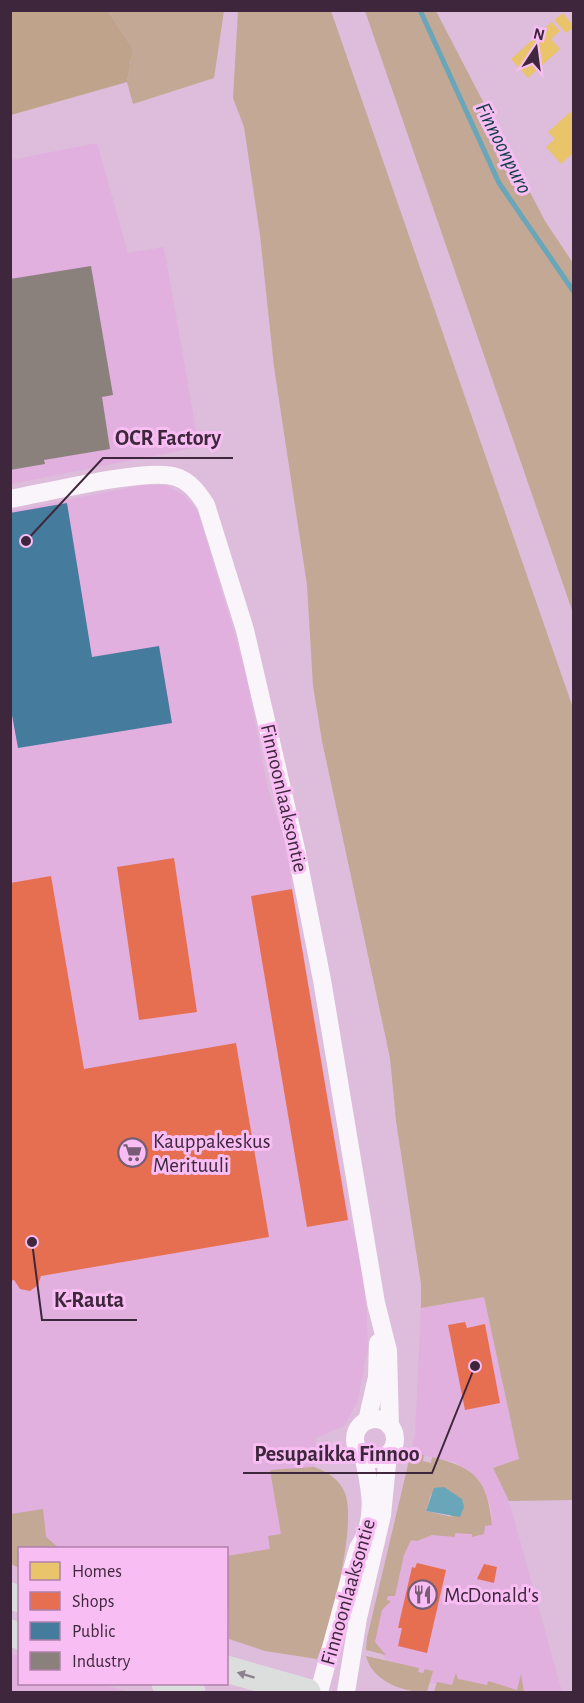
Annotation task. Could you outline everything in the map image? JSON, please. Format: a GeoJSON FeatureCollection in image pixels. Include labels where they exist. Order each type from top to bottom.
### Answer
{"type":"FeatureCollection","features":[{"type":"Feature","properties":{"kind":"main road"},"geometry":{"type":"LineString","coordinates":[[228,1670],[307,1692]]}},
{"type":"Feature","properties":{"kind":"main road"},"geometry":{"type":"LineString","coordinates":[[171,1685],[192,1692]]}},
{"type":"Feature","properties":{"kind":"street","name":"Finnoonlaaksontie"},"geometry":{"type":"LineString","coordinates":[[10,499],[134,477],[163,475],[177,477],[188,483],[197,491],[206,505],[245,630],[296,849],[327,1003],[376,1303],[388,1351],[390,1426]]}},
{"type":"Feature","properties":{"kind":"street","name":"Finnoonlaaksontie"},"geometry":{"type":"LineString","coordinates":[[367,1421],[377,1377],[376,1303]]}},
{"type":"Feature","properties":{"kind":"street"},"geometry":{"type":"LineString","coordinates":[[380,1420],[390,1426],[395,1442],[388,1454],[376,1459],[363,1455],[355,1442],[356,1434],[367,1421],[380,1420]]}},
{"type":"Feature","properties":{"kind":"street","name":"Finnoonlaaksontie"},"geometry":{"type":"LineString","coordinates":[[346,1692],[359,1612],[382,1515],[388,1454]]}},
{"type":"Feature","properties":{"kind":"street","name":"Finnoonlaaksontie"},"geometry":{"type":"LineString","coordinates":[[319,1692],[358,1548],[366,1533],[371,1509],[371,1492],[363,1455]]}},
{"type":"Feature","properties":{"kind":"shaded area"},"geometry":{"type":"Polygon","coordinates":[[[11,10],[108,11],[133,49],[127,82],[11,115],[11,10]]]}},
{"type":"Feature","properties":{"kind":"shaded area"},"geometry":{"type":"Polygon","coordinates":[[[108,11],[224,11],[214,78],[133,104],[127,82],[133,49],[108,11]]]}},
{"type":"Feature","properties":{"kind":"shaded area"},"geometry":{"type":"Polygon","coordinates":[[[238,11],[331,11],[573,708],[573,1500],[509,1501],[493,1468],[519,1459],[484,1297],[421,1308],[421,1284],[396,1121],[390,1058],[322,741],[313,686],[307,585],[274,367],[260,235],[244,127],[233,98],[238,11]]]}},
{"type":"Feature","properties":{"kind":"shaded area"},"geometry":{"type":"Polygon","coordinates":[[[365,11],[436,11],[545,221],[573,263],[573,613],[365,11]]]}},
{"type":"Feature","properties":{"kind":"shaded area"},"geometry":{"type":"Polygon","coordinates":[[[97,143],[128,253],[164,247],[199,447],[11,484],[11,160],[97,143]]]}},
{"type":"Feature","properties":{"kind":"shaded area"},"geometry":{"type":"Polygon","coordinates":[[[143,485],[166,485],[185,496],[198,512],[245,670],[268,789],[287,847],[292,889],[350,1223],[361,1256],[368,1348],[357,1403],[344,1426],[316,1438],[314,1467],[339,1483],[347,1502],[344,1557],[228,1587],[228,1547],[23,1547],[11,1543],[10,511],[143,485]]]}},
{"type":"Feature","properties":{"kind":"shaded area"},"geometry":{"type":"Polygon","coordinates":[[[484,1297],[519,1459],[493,1468],[509,1501],[562,1692],[479,1692],[406,1678],[391,1666],[372,1641],[397,1526],[492,1524],[491,1508],[483,1486],[457,1463],[411,1452],[415,1434],[421,1308],[484,1297]]]}},
{"type":"Feature","properties":{"kind":"shaded area"},"geometry":{"type":"Polygon","coordinates":[[[411,1452],[424,1455],[423,1461],[431,1463],[432,1457],[469,1471],[477,1478],[487,1497],[492,1525],[485,1526],[484,1534],[472,1537],[472,1534],[455,1533],[455,1537],[432,1535],[417,1541],[411,1540],[404,1555],[395,1596],[388,1596],[387,1600],[391,1601],[382,1610],[375,1642],[386,1655],[366,1650],[411,1452]],[[431,1494],[426,1511],[452,1517],[431,1494]]]}},
{"type":"Feature","properties":{"kind":"shaded area"},"geometry":{"type":"Polygon","coordinates":[[[314,1467],[336,1480],[345,1493],[348,1528],[341,1576],[329,1624],[317,1659],[265,1651],[229,1639],[228,1556],[270,1549],[268,1536],[281,1534],[270,1470],[314,1467]]]}},
{"type":"Feature","properties":{"kind":"shaded area"},"geometry":{"type":"Polygon","coordinates":[[[43,1509],[46,1537],[58,1547],[18,1547],[18,1568],[11,1564],[11,1514],[43,1509]]]}},
{"type":"Feature","properties":{"kind":"shaded area"},"geometry":{"type":"Polygon","coordinates":[[[10,1653],[18,1656],[18,1685],[105,1685],[129,1692],[11,1692],[10,1653]]]}},
{"type":"Feature","properties":{"kind":"shaded area"},"geometry":{"type":"Polygon","coordinates":[[[366,1656],[419,1668],[418,1672],[423,1673],[425,1669],[433,1671],[427,1692],[399,1688],[390,1684],[369,1665],[366,1656]]]}},
{"type":"Feature","properties":{"kind":"shaded area"},"geometry":{"type":"Polygon","coordinates":[[[456,1673],[458,1679],[487,1685],[488,1681],[517,1690],[521,1674],[524,1692],[434,1692],[437,1682],[452,1685],[456,1673]]]}},
{"type":"Feature","properties":{"kind":"water"},"geometry":{"type":"Polygon","coordinates":[[[444,1487],[462,1499],[464,1507],[460,1517],[426,1511],[434,1488],[444,1487]]]}},
{"type":"Feature","properties":{"kind":"building: Homes"},"geometry":{"type":"Polygon","coordinates":[[[563,13],[574,27],[566,33],[554,20],[563,13]]]}},
{"type":"Feature","properties":{"kind":"building: Homes"},"geometry":{"type":"Polygon","coordinates":[[[552,22],[560,31],[551,39],[560,49],[528,78],[511,59],[552,22]]]}},
{"type":"Feature","properties":{"kind":"building: Homes"},"geometry":{"type":"Polygon","coordinates":[[[570,112],[574,115],[574,152],[561,164],[546,147],[555,139],[548,132],[570,112]]]}},
{"type":"Feature","properties":{"kind":"building: Shops"},"geometry":{"type":"Polygon","coordinates":[[[174,858],[197,1012],[139,1020],[117,867],[174,858]]]}},
{"type":"Feature","properties":{"kind":"building: Shops","name":"Kauppakeskus Merituuli"},"geometry":{"type":"Polygon","coordinates":[[[51,876],[84,1069],[236,1043],[269,1237],[41,1276],[38,1285],[30,1291],[20,1289],[14,1280],[10,1281],[10,883],[51,876]]]}},
{"type":"Feature","properties":{"kind":"building: Shops"},"geometry":{"type":"Polygon","coordinates":[[[292,889],[348,1220],[307,1227],[251,896],[292,889]]]}},
{"type":"Feature","properties":{"kind":"building: Shops"},"geometry":{"type":"Polygon","coordinates":[[[465,1322],[467,1328],[485,1324],[500,1403],[465,1410],[448,1325],[465,1322]]]}},
{"type":"Feature","properties":{"kind":"building: Shops","name":"McDonald's"},"geometry":{"type":"Polygon","coordinates":[[[417,1563],[446,1570],[427,1653],[398,1646],[402,1628],[398,1628],[412,1567],[415,1568],[417,1563]]]}},
{"type":"Feature","properties":{"kind":"building: Shops"},"geometry":{"type":"Polygon","coordinates":[[[484,1564],[497,1567],[494,1583],[477,1579],[484,1564]]]}},
{"type":"Feature","properties":{"kind":"building: Public"},"geometry":{"type":"Polygon","coordinates":[[[67,503],[92,657],[159,646],[172,723],[18,748],[10,704],[10,513],[67,503]]]}},
{"type":"Feature","properties":{"kind":"building: Industry"},"geometry":{"type":"Polygon","coordinates":[[[91,266],[113,395],[102,397],[110,449],[44,460],[45,464],[10,470],[10,279],[91,266]]]}},
{"type":"Feature","properties":{"kind":"waterway","name":"Finnoonpuro"},"geometry":{"type":"LineString","coordinates":[[420,10],[499,183],[574,292]]}},
{"type":"Feature","properties":{"kind":"place","name":"OCR Factory"},"geometry":{"type":"Point","coordinates":[26,541]}},
{"type":"Feature","properties":{"kind":"place","name":"Kauppakeskus Merituuli"},"geometry":{"type":"Point","coordinates":[132,1153]}},
{"type":"Feature","properties":{"kind":"place","name":"K-Rauta"},"geometry":{"type":"Point","coordinates":[32,1242]}},
{"type":"Feature","properties":{"kind":"place","name":"Pesupaikka Finnoo"},"geometry":{"type":"Point","coordinates":[475,1366]}},
{"type":"Feature","properties":{"kind":"place","name":"McDonald's"},"geometry":{"type":"Point","coordinates":[423,1595]}}]}
